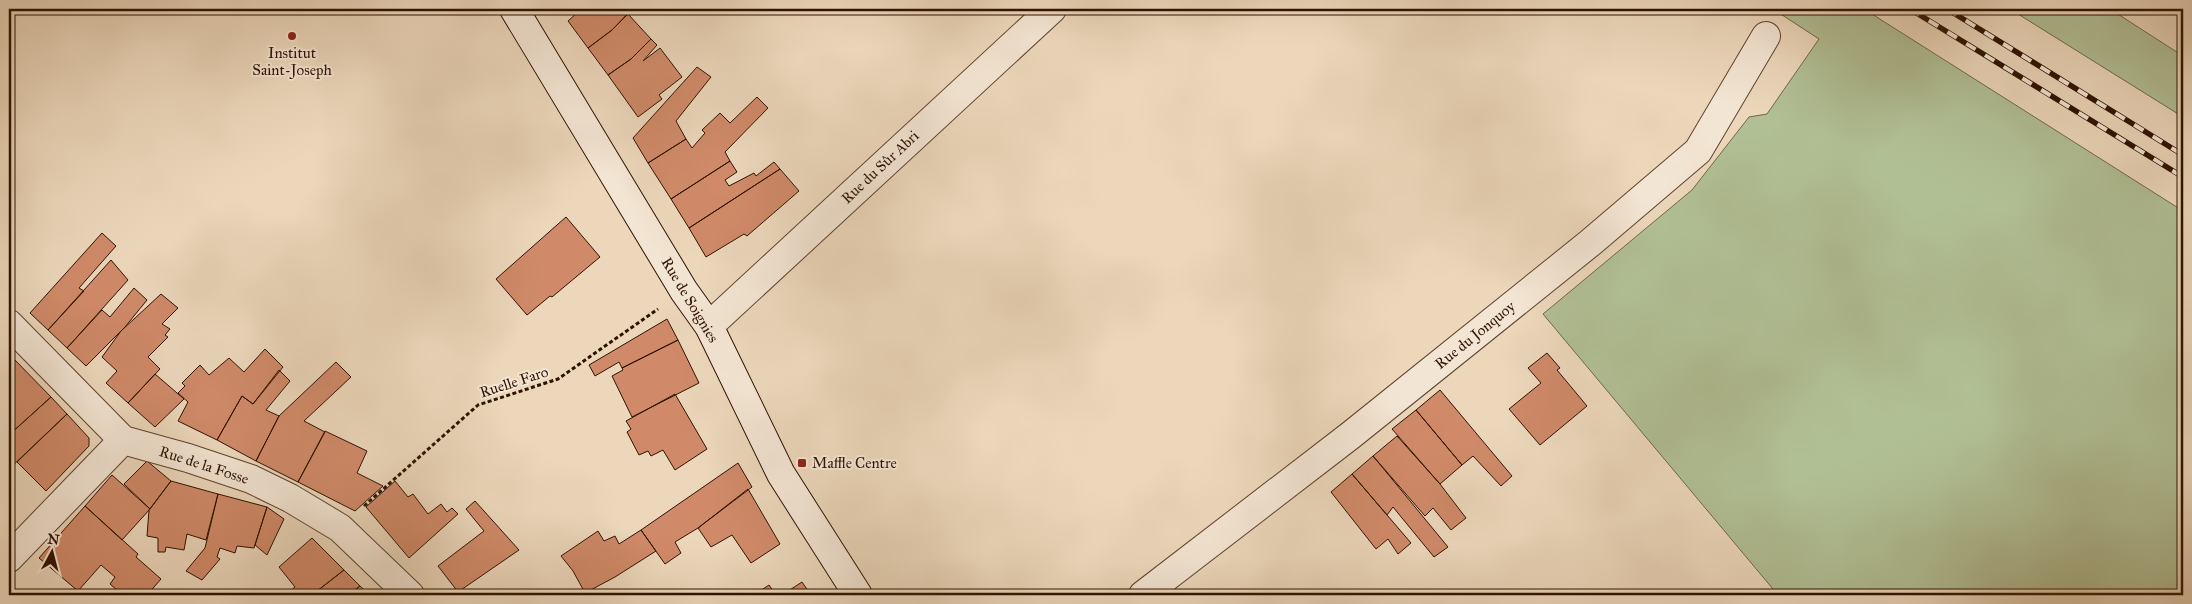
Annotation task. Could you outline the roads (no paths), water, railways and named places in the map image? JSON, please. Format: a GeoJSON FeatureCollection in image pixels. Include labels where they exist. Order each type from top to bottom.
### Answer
{"type":"FeatureCollection","features":[{"type":"Feature","properties":{"kind":"street","name":"Rue de Soignies"},"geometry":{"type":"LineString","coordinates":[[514,9],[684,291],[709,326],[781,474],[858,595]]}},
{"type":"Feature","properties":{"kind":"street","name":"Rue du Sûr Abri"},"geometry":{"type":"LineString","coordinates":[[709,326],[1052,9]]}},
{"type":"Feature","properties":{"kind":"street","name":"Rue du Jonquoy"},"geometry":{"type":"LineString","coordinates":[[1143,595],[1351,435],[1590,243],[1698,151],[1766,36]]}},
{"type":"Feature","properties":{"kind":"street"},"geometry":{"type":"LineString","coordinates":[[9,324],[123,440],[9,558]]}},
{"type":"Feature","properties":{"kind":"street","name":"Rue de la Fosse"},"geometry":{"type":"LineString","coordinates":[[123,440],[188,458],[250,479],[290,498],[340,528],[410,595]]}},
{"type":"Feature","properties":{"kind":"railway"},"geometry":{"type":"LineString","coordinates":[[1910,9],[2183,177]]}},
{"type":"Feature","properties":{"kind":"railway"},"geometry":{"type":"LineString","coordinates":[[1947,9],[2183,155]]}},
{"type":"Feature","properties":{"kind":"place","name":"Institut Saint-Joseph"},"geometry":{"type":"Point","coordinates":[292,36]}},
{"type":"Feature","properties":{"kind":"place","name":"Maffle Centre"},"geometry":{"type":"Point","coordinates":[802,463]}}]}
